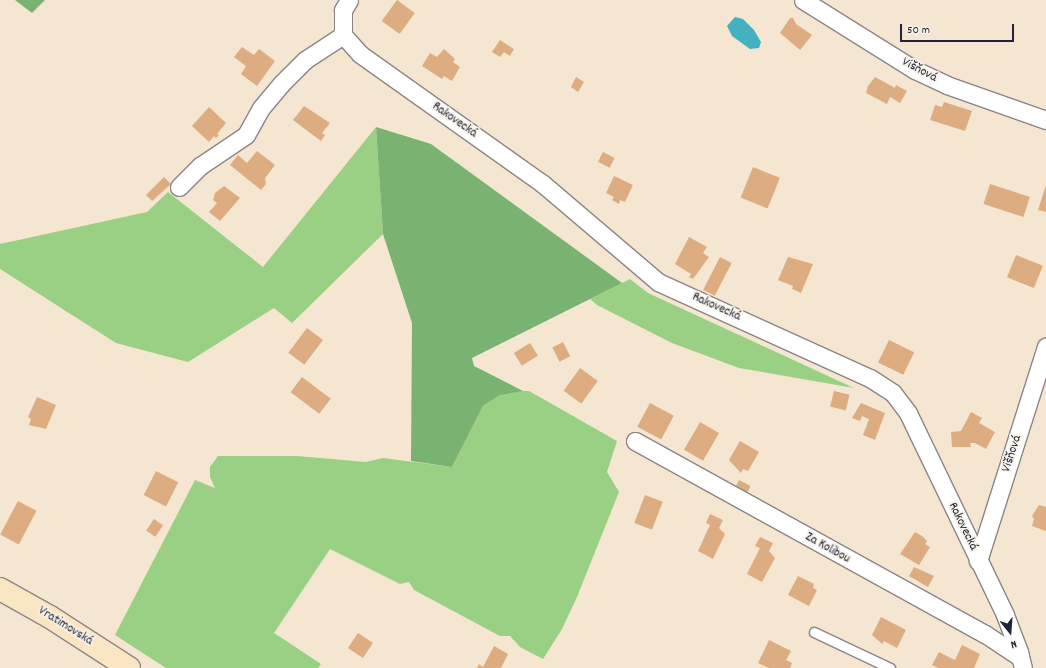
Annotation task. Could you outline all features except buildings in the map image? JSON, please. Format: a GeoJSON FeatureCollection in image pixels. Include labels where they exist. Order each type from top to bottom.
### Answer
{"type":"FeatureCollection","features":[{"type":"Feature","properties":{"kind":"main road","name":"Vratimovská"},"geometry":{"type":"LineString","coordinates":[[0,589],[50,617],[129,668]]}},
{"type":"Feature","properties":{"kind":"street"},"geometry":{"type":"LineString","coordinates":[[179,186],[200,166],[246,134],[261,108],[281,84],[305,60],[343,35],[343,10],[349,0]]}},
{"type":"Feature","properties":{"kind":"street","name":"Višňová"},"geometry":{"type":"LineString","coordinates":[[803,0],[915,70],[947,85],[1046,120]]}},
{"type":"Feature","properties":{"kind":"street","name":"Rakovecká"},"geometry":{"type":"LineString","coordinates":[[343,35],[360,54],[544,184],[658,282],[870,378],[893,393],[908,413],[1005,615],[1022,662]]}},
{"type":"Feature","properties":{"kind":"street","name":"Višňová"},"geometry":{"type":"LineString","coordinates":[[978,561],[1038,400],[1046,346]]}},
{"type":"Feature","properties":{"kind":"street","name":"Za Kolibou"},"geometry":{"type":"LineString","coordinates":[[635,441],[985,634],[1022,662]]}},
{"type":"Feature","properties":{"kind":"lane"},"geometry":{"type":"LineString","coordinates":[[814,632],[890,668]]}},
{"type":"Feature","properties":{"kind":"green space"},"geometry":{"type":"Polygon","coordinates":[[[15,0],[45,0],[32,13],[15,0]]]}},
{"type":"Feature","properties":{"kind":"green space"},"geometry":{"type":"Polygon","coordinates":[[[376,127],[383,234],[292,323],[274,308],[188,362],[116,343],[0,269],[0,244],[147,212],[168,192],[263,267],[376,127]]]}},
{"type":"Feature","properties":{"kind":"green space"},"geometry":{"type":"Polygon","coordinates":[[[376,127],[431,144],[622,283],[472,358],[474,366],[523,391],[500,395],[483,406],[452,467],[411,461],[412,323],[383,234],[376,127]]]}},
{"type":"Feature","properties":{"kind":"green space"},"geometry":{"type":"Polygon","coordinates":[[[630,279],[648,293],[854,388],[739,368],[672,343],[597,305],[590,299],[630,279]]]}},
{"type":"Feature","properties":{"kind":"green space"},"geometry":{"type":"Polygon","coordinates":[[[515,391],[529,391],[617,441],[607,472],[619,492],[577,597],[562,629],[543,659],[520,647],[510,636],[500,636],[414,590],[409,582],[400,584],[330,549],[274,633],[321,664],[318,668],[166,668],[115,635],[195,480],[215,488],[210,477],[210,467],[218,456],[297,456],[366,462],[383,458],[452,467],[483,406],[500,395],[515,391]]]}},
{"type":"Feature","properties":{"kind":"water"},"geometry":{"type":"Polygon","coordinates":[[[735,17],[743,19],[754,30],[761,42],[759,48],[750,49],[732,36],[727,26],[735,17]]]}}]}
